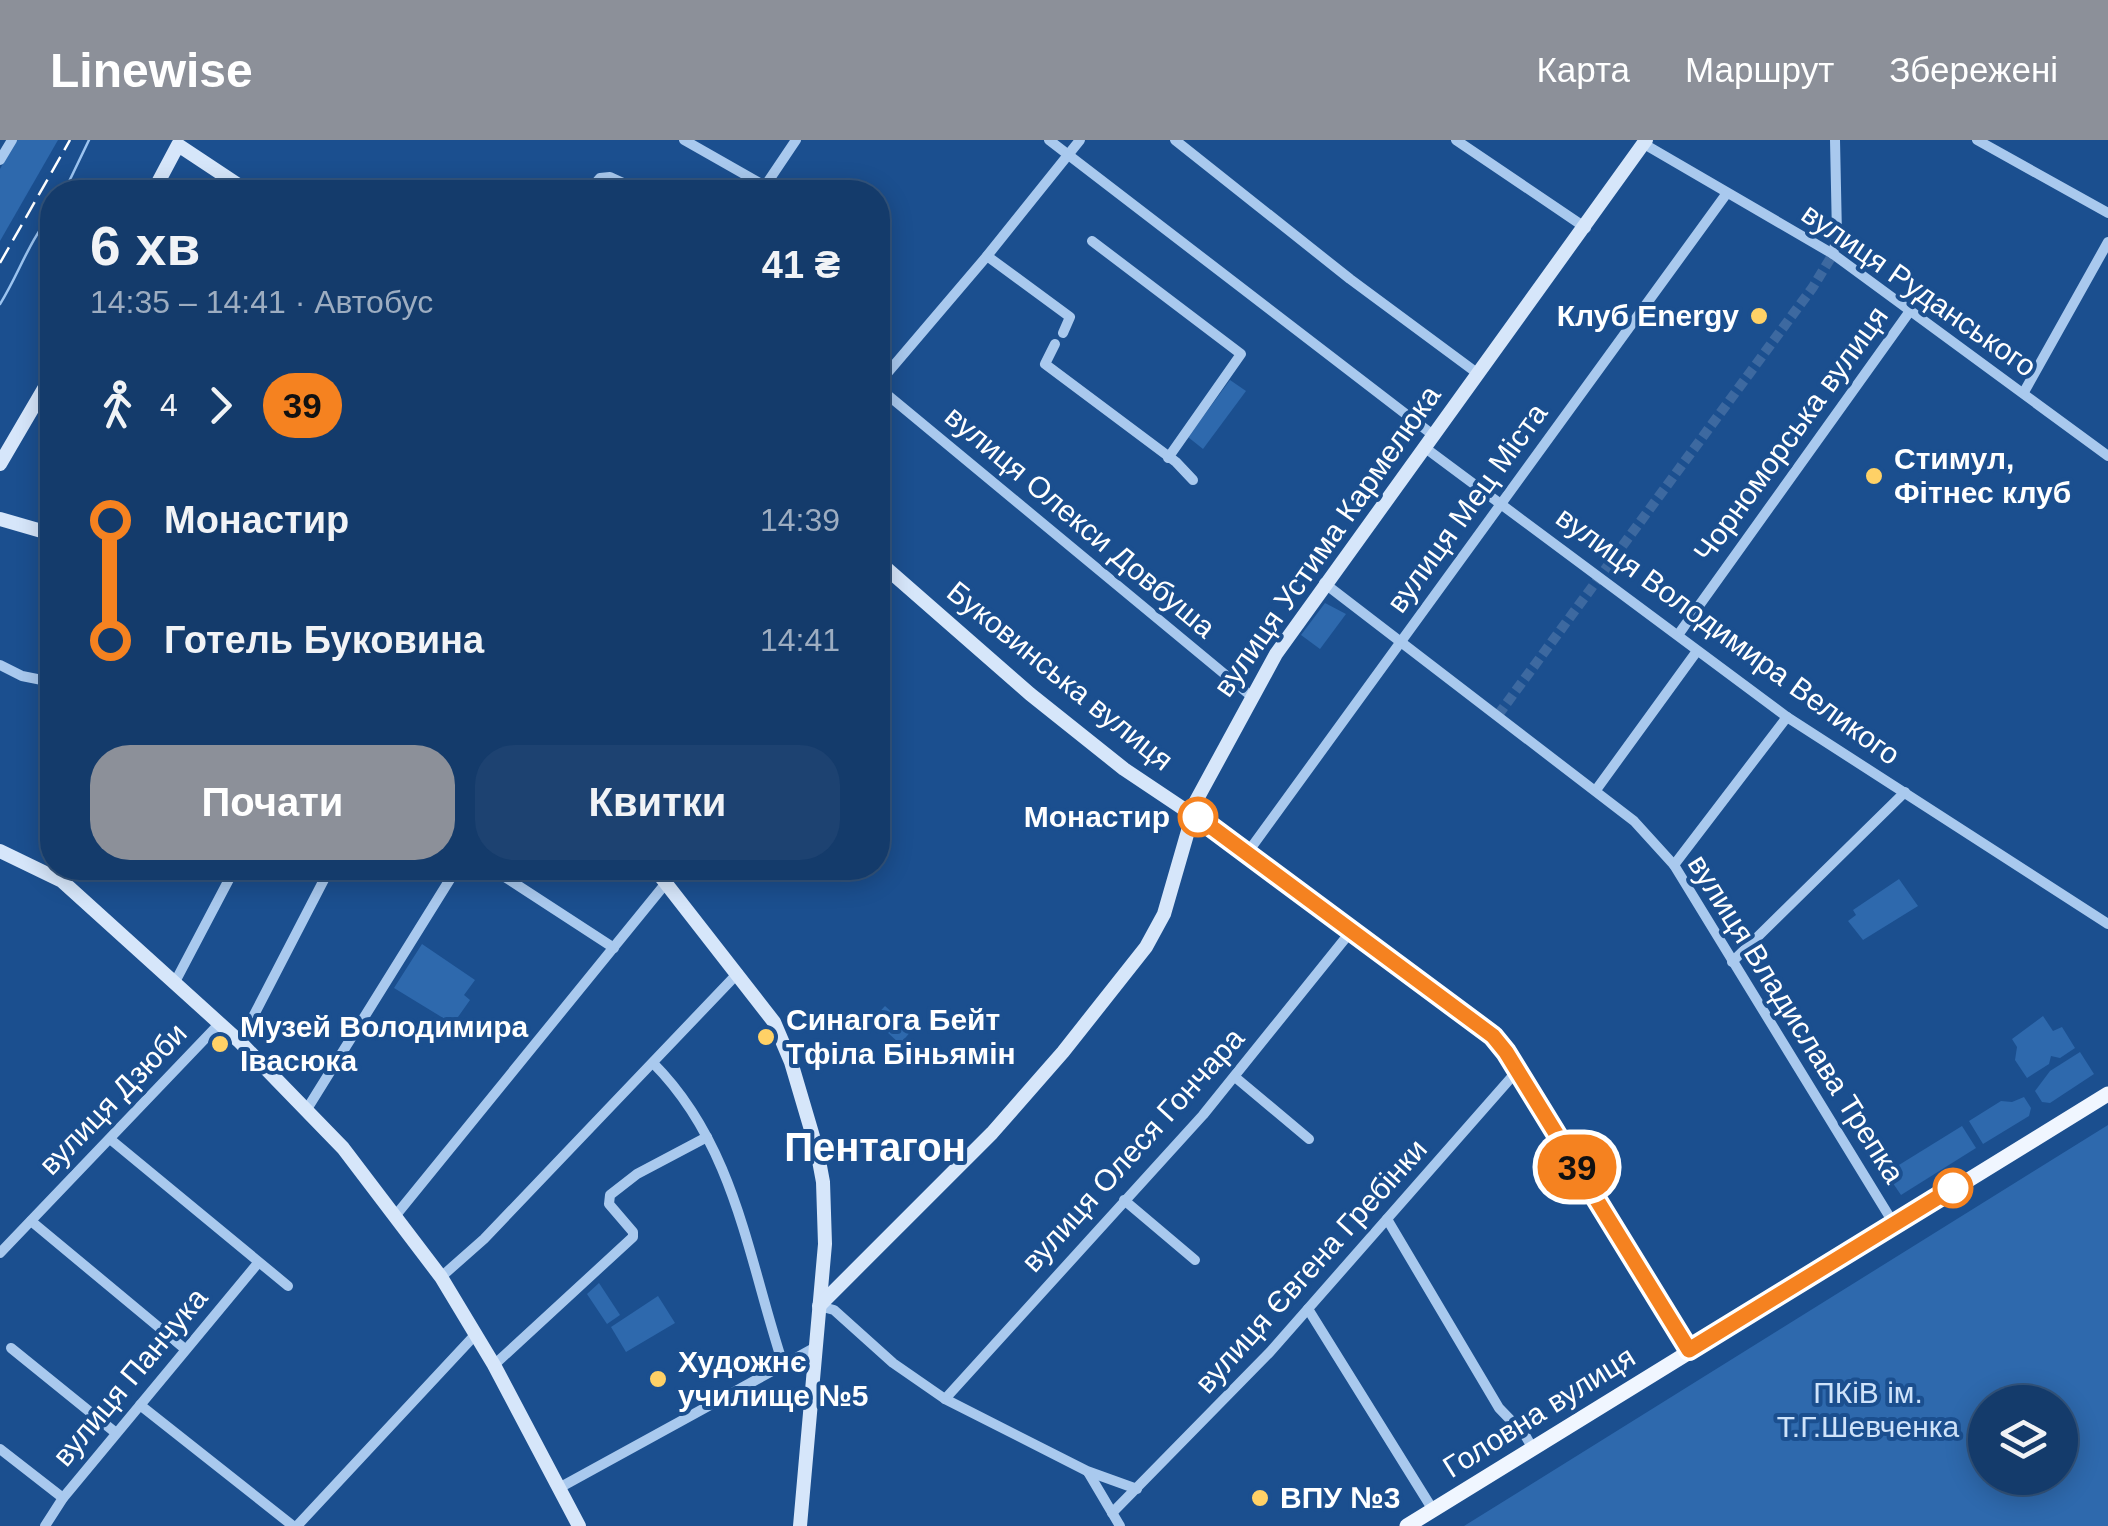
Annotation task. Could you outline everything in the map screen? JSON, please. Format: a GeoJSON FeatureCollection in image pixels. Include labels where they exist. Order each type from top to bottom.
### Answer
{"type":"FeatureCollection","features":[{"type":"Feature","properties":{"kind":"main road","name":"Головна вулиця"},"geometry":{"type":"LineString","coordinates":[[1408,1526],[2108,1094]]}},
{"type":"Feature","properties":{"kind":"street"},"geometry":{"type":"LineString","coordinates":[[0,160],[12,140]]}},
{"type":"Feature","properties":{"kind":"street"},"geometry":{"type":"LineString","coordinates":[[684,140],[747,180]]}},
{"type":"Feature","properties":{"kind":"street"},"geometry":{"type":"LineString","coordinates":[[770,180],[796,140]]}},
{"type":"Feature","properties":{"kind":"street","name":"вулиця Володимира Великого"},"geometry":{"type":"LineString","coordinates":[[1049,140],[1428,441],[1500,504],[1698,651],[1788,717],[2108,924]]}},
{"type":"Feature","properties":{"kind":"street"},"geometry":{"type":"LineString","coordinates":[[890,371],[1080,140]]}},
{"type":"Feature","properties":{"kind":"street"},"geometry":{"type":"LineString","coordinates":[[1175,140],[1477,373]]}},
{"type":"Feature","properties":{"kind":"street"},"geometry":{"type":"LineString","coordinates":[[1456,140],[1586,228]]}},
{"type":"Feature","properties":{"kind":"street"},"geometry":{"type":"LineString","coordinates":[[1833,254],[1837,235],[1835,140]]}},
{"type":"Feature","properties":{"kind":"street"},"geometry":{"type":"LineString","coordinates":[[1977,140],[2108,213]]}},
{"type":"Feature","properties":{"kind":"street","name":"вулиця Устима Кармелюка"},"geometry":{"type":"LineString","coordinates":[[819,1306],[992,1133],[1063,1052],[1146,947],[1164,914],[1190,812],[1251,696],[1324,583],[1645,142]]}},
{"type":"Feature","properties":{"kind":"street","name":"вулиця Руданського"},"geometry":{"type":"LineString","coordinates":[[1645,142],[1833,254],[2108,456]]}},
{"type":"Feature","properties":{"kind":"street"},"geometry":{"type":"LineString","coordinates":[[159,180],[176,143],[231,180]]}},
{"type":"Feature","properties":{"kind":"street","name":"вулиця Мец Міста"},"geometry":{"type":"LineString","coordinates":[[1248,852],[1727,193]]}},
{"type":"Feature","properties":{"kind":"street"},"geometry":{"type":"LineString","coordinates":[[1092,241],[1241,354],[1168,458]]}},
{"type":"Feature","properties":{"kind":"street"},"geometry":{"type":"LineString","coordinates":[[2024,392],[2108,242]]}},
{"type":"Feature","properties":{"kind":"street"},"geometry":{"type":"LineString","coordinates":[[988,256],[1070,317],[1062,333]]}},
{"type":"Feature","properties":{"kind":"street","name":"Чорноморська вулиця"},"geometry":{"type":"LineString","coordinates":[[1678,635],[1910,311]]}},
{"type":"Feature","properties":{"kind":"street"},"geometry":{"type":"LineString","coordinates":[[1056,344],[1045,364],[1193,480]]}},
{"type":"Feature","properties":{"kind":"street","name":"вулиця Олекси Довбуша"},"geometry":{"type":"LineString","coordinates":[[890,395],[1251,696]]}},
{"type":"Feature","properties":{"kind":"street"},"geometry":{"type":"LineString","coordinates":[[0,464],[40,396]]}},
{"type":"Feature","properties":{"kind":"street"},"geometry":{"type":"LineString","coordinates":[[0,519],[40,531]]}},
{"type":"Feature","properties":{"kind":"street","name":"Буковинська вулиця"},"geometry":{"type":"LineString","coordinates":[[890,571],[1124,769],[1248,852],[1493,1036],[1689,1350]]}},
{"type":"Feature","properties":{"kind":"street","name":"вулиця Владислава Трепка"},"geometry":{"type":"LineString","coordinates":[[1324,583],[1596,790],[1634,821],[1674,865],[1894,1224]]}},
{"type":"Feature","properties":{"kind":"street"},"geometry":{"type":"LineString","coordinates":[[1596,790],[1698,651]]}},
{"type":"Feature","properties":{"kind":"street"},"geometry":{"type":"LineString","coordinates":[[0,665],[40,680]]}},
{"type":"Feature","properties":{"kind":"street"},"geometry":{"type":"LineString","coordinates":[[1674,865],[1788,717]]}},
{"type":"Feature","properties":{"kind":"street"},"geometry":{"type":"LineString","coordinates":[[1732,962],[1905,792]]}},
{"type":"Feature","properties":{"kind":"street"},"geometry":{"type":"LineString","coordinates":[[1,855],[40,872]]}},
{"type":"Feature","properties":{"kind":"street"},"geometry":{"type":"LineString","coordinates":[[60,880],[220,1023],[307,1108],[396,1215],[441,1277],[494,1365],[579,1526]]}},
{"type":"Feature","properties":{"kind":"street"},"geometry":{"type":"LineString","coordinates":[[175,982],[230,880]]}},
{"type":"Feature","properties":{"kind":"street"},"geometry":{"type":"LineString","coordinates":[[240,1042],[324,880]]}},
{"type":"Feature","properties":{"kind":"street"},"geometry":{"type":"LineString","coordinates":[[307,1108],[450,880]]}},
{"type":"Feature","properties":{"kind":"street"},"geometry":{"type":"LineString","coordinates":[[509,880],[614,948]]}},
{"type":"Feature","properties":{"kind":"street"},"geometry":{"type":"LineString","coordinates":[[664,880],[738,973],[780,1034],[817,1150],[823,1182],[825,1244],[800,1526]]}},
{"type":"Feature","properties":{"kind":"street"},"geometry":{"type":"LineString","coordinates":[[396,1215],[666,883]]}},
{"type":"Feature","properties":{"kind":"street","name":"вулиця Олеся Гончара"},"geometry":{"type":"LineString","coordinates":[[945,1399],[1235,1076],[1352,930]]}},
{"type":"Feature","properties":{"kind":"street"},"geometry":{"type":"LineString","coordinates":[[441,1277],[484,1239],[738,973]]}},
{"type":"Feature","properties":{"kind":"street","name":"вулиця Дзюби"},"geometry":{"type":"LineString","coordinates":[[0,1253],[220,1023]]}},
{"type":"Feature","properties":{"kind":"street"},"geometry":{"type":"LineString","coordinates":[[653,1063],[690,1105],[734,1195],[783,1364]]}},
{"type":"Feature","properties":{"kind":"street","name":"вулиця Євгена Гребінки"},"geometry":{"type":"LineString","coordinates":[[1112,1513],[1209,1418],[1517,1071]]}},
{"type":"Feature","properties":{"kind":"street"},"geometry":{"type":"LineString","coordinates":[[1235,1076],[1310,1139]]}},
{"type":"Feature","properties":{"kind":"street"},"geometry":{"type":"LineString","coordinates":[[494,1365],[633,1238],[609,1204],[610,1194],[637,1174],[707,1137]]}},
{"type":"Feature","properties":{"kind":"street"},"geometry":{"type":"LineString","coordinates":[[110,1139],[288,1286]]}},
{"type":"Feature","properties":{"kind":"street"},"geometry":{"type":"LineString","coordinates":[[1124,1200],[1195,1260]]}},
{"type":"Feature","properties":{"kind":"street"},"geometry":{"type":"LineString","coordinates":[[1386,1219],[1500,1408],[1533,1448]]}},
{"type":"Feature","properties":{"kind":"street"},"geometry":{"type":"LineString","coordinates":[[31,1221],[185,1349]]}},
{"type":"Feature","properties":{"kind":"street","name":"вулиця Панчука"},"geometry":{"type":"LineString","coordinates":[[45,1526],[63,1498],[258,1262]]}},
{"type":"Feature","properties":{"kind":"street"},"geometry":{"type":"LineString","coordinates":[[819,1306],[834,1310],[893,1363],[945,1399],[1087,1471],[1136,1489]]}},
{"type":"Feature","properties":{"kind":"street"},"geometry":{"type":"LineString","coordinates":[[1308,1309],[1433,1510]]}},
{"type":"Feature","properties":{"kind":"street"},"geometry":{"type":"LineString","coordinates":[[140,1405],[295,1526],[475,1335]]}},
{"type":"Feature","properties":{"kind":"street"},"geometry":{"type":"LineString","coordinates":[[559,1488],[816,1347]]}},
{"type":"Feature","properties":{"kind":"street"},"geometry":{"type":"LineString","coordinates":[[11,1348],[116,1433]]}},
{"type":"Feature","properties":{"kind":"street"},"geometry":{"type":"LineString","coordinates":[[0,1449],[63,1498]]}},
{"type":"Feature","properties":{"kind":"street"},"geometry":{"type":"LineString","coordinates":[[1087,1471],[1120,1526]]}},
{"type":"Feature","properties":{"kind":"green space"},"geometry":{"type":"Polygon","coordinates":[[[16,140],[58,140],[0,241],[0,169],[16,140]]]}},
{"type":"Feature","properties":{"kind":"green space"},"geometry":{"type":"Polygon","coordinates":[[[1230,380],[1246,391],[1203,449],[1188,437],[1230,380]]]}},
{"type":"Feature","properties":{"kind":"green space"},"geometry":{"type":"Polygon","coordinates":[[[1325,603],[1346,614],[1320,649],[1301,635],[1325,603]]]}},
{"type":"Feature","properties":{"kind":"green space"},"geometry":{"type":"Polygon","coordinates":[[[1899,879],[1918,906],[1863,940],[1848,921],[1856,915],[1853,910],[1899,879]]]}},
{"type":"Feature","properties":{"kind":"green space"},"geometry":{"type":"Polygon","coordinates":[[[422,944],[475,980],[464,995],[470,1000],[453,1024],[394,988],[422,944]]]}},
{"type":"Feature","properties":{"kind":"green space"},"geometry":{"type":"Polygon","coordinates":[[[885,1006],[912,1030],[900,1044],[873,1019],[885,1006]]]}},
{"type":"Feature","properties":{"kind":"green space"},"geometry":{"type":"Polygon","coordinates":[[[2043,1016],[2053,1031],[2062,1027],[2075,1048],[2060,1058],[2051,1056],[2049,1064],[2027,1078],[2015,1060],[2017,1047],[2012,1039],[2043,1016]]]}},
{"type":"Feature","properties":{"kind":"green space"},"geometry":{"type":"Polygon","coordinates":[[[2080,1052],[2094,1074],[2050,1103],[2042,1102],[2035,1091],[2050,1071],[2080,1052]]]}},
{"type":"Feature","properties":{"kind":"green space"},"geometry":{"type":"Polygon","coordinates":[[[2024,1097],[2031,1108],[2029,1116],[1983,1144],[1969,1121],[2001,1101],[2024,1097]]]}},
{"type":"Feature","properties":{"kind":"green space","name":"ПКіВ ім. Т.Г.Шевченка"},"geometry":{"type":"Polygon","coordinates":[[[2108,1125],[2108,1526],[1464,1526],[2108,1125]]]}},
{"type":"Feature","properties":{"kind":"green space"},"geometry":{"type":"Polygon","coordinates":[[[1962,1126],[1976,1148],[1901,1195],[1886,1173],[1962,1126]]]}},
{"type":"Feature","properties":{"kind":"green space"},"geometry":{"type":"Polygon","coordinates":[[[599,1283],[620,1315],[607,1324],[587,1294],[599,1283]]]}},
{"type":"Feature","properties":{"kind":"green space"},"geometry":{"type":"Polygon","coordinates":[[[658,1296],[675,1323],[626,1352],[611,1327],[658,1296]]]}},
{"type":"Feature","properties":{"kind":"waterway"},"geometry":{"type":"LineString","coordinates":[[70,180],[89,140]]}},
{"type":"Feature","properties":{"kind":"waterway"},"geometry":{"type":"LineString","coordinates":[[0,304],[40,231]]}},
{"type":"Feature","properties":{"kind":"tunnel"},"geometry":{"type":"LineString","coordinates":[[1498,715],[1813,287],[1833,254]]}},
{"type":"Feature","properties":{"kind":"railway"},"geometry":{"type":"LineString","coordinates":[[47,180],[70,140]]}},
{"type":"Feature","properties":{"kind":"railway"},"geometry":{"type":"LineString","coordinates":[[0,263],[40,193]]}},
{"type":"Feature","properties":{"kind":"bus line","name":"39"},"geometry":{"type":"LineString","coordinates":[[1198,817],[1493,1036],[1689,1350],[1953,1188]]}},
{"type":"Feature","properties":{"kind":"place","name":"Клуб Energy"},"geometry":{"type":"Point","coordinates":[1759,316]}},
{"type":"Feature","properties":{"kind":"place","name":"Стимул, Фітнес клуб"},"geometry":{"type":"Point","coordinates":[1874,476]}},
{"type":"Feature","properties":{"kind":"place","name":"Монастир"},"geometry":{"type":"Point","coordinates":[1198,817]}},
{"type":"Feature","properties":{"kind":"place","name":"Синагога Бейт Тфіла Біньямін"},"geometry":{"type":"Point","coordinates":[766,1037]}},
{"type":"Feature","properties":{"kind":"place","name":"Музей Володимира Івасюка"},"geometry":{"type":"Point","coordinates":[220,1044]}},
{"type":"Feature","properties":{"kind":"place","name":"Художнє училище №5"},"geometry":{"type":"Point","coordinates":[658,1379]}},
{"type":"Feature","properties":{"kind":"place","name":"ВПУ №3"},"geometry":{"type":"Point","coordinates":[1260,1498]}},
{"type":"Feature","properties":{"kind":"district","name":"Пентагон"},"geometry":{"type":"Point","coordinates":[875,1147]}}]}
